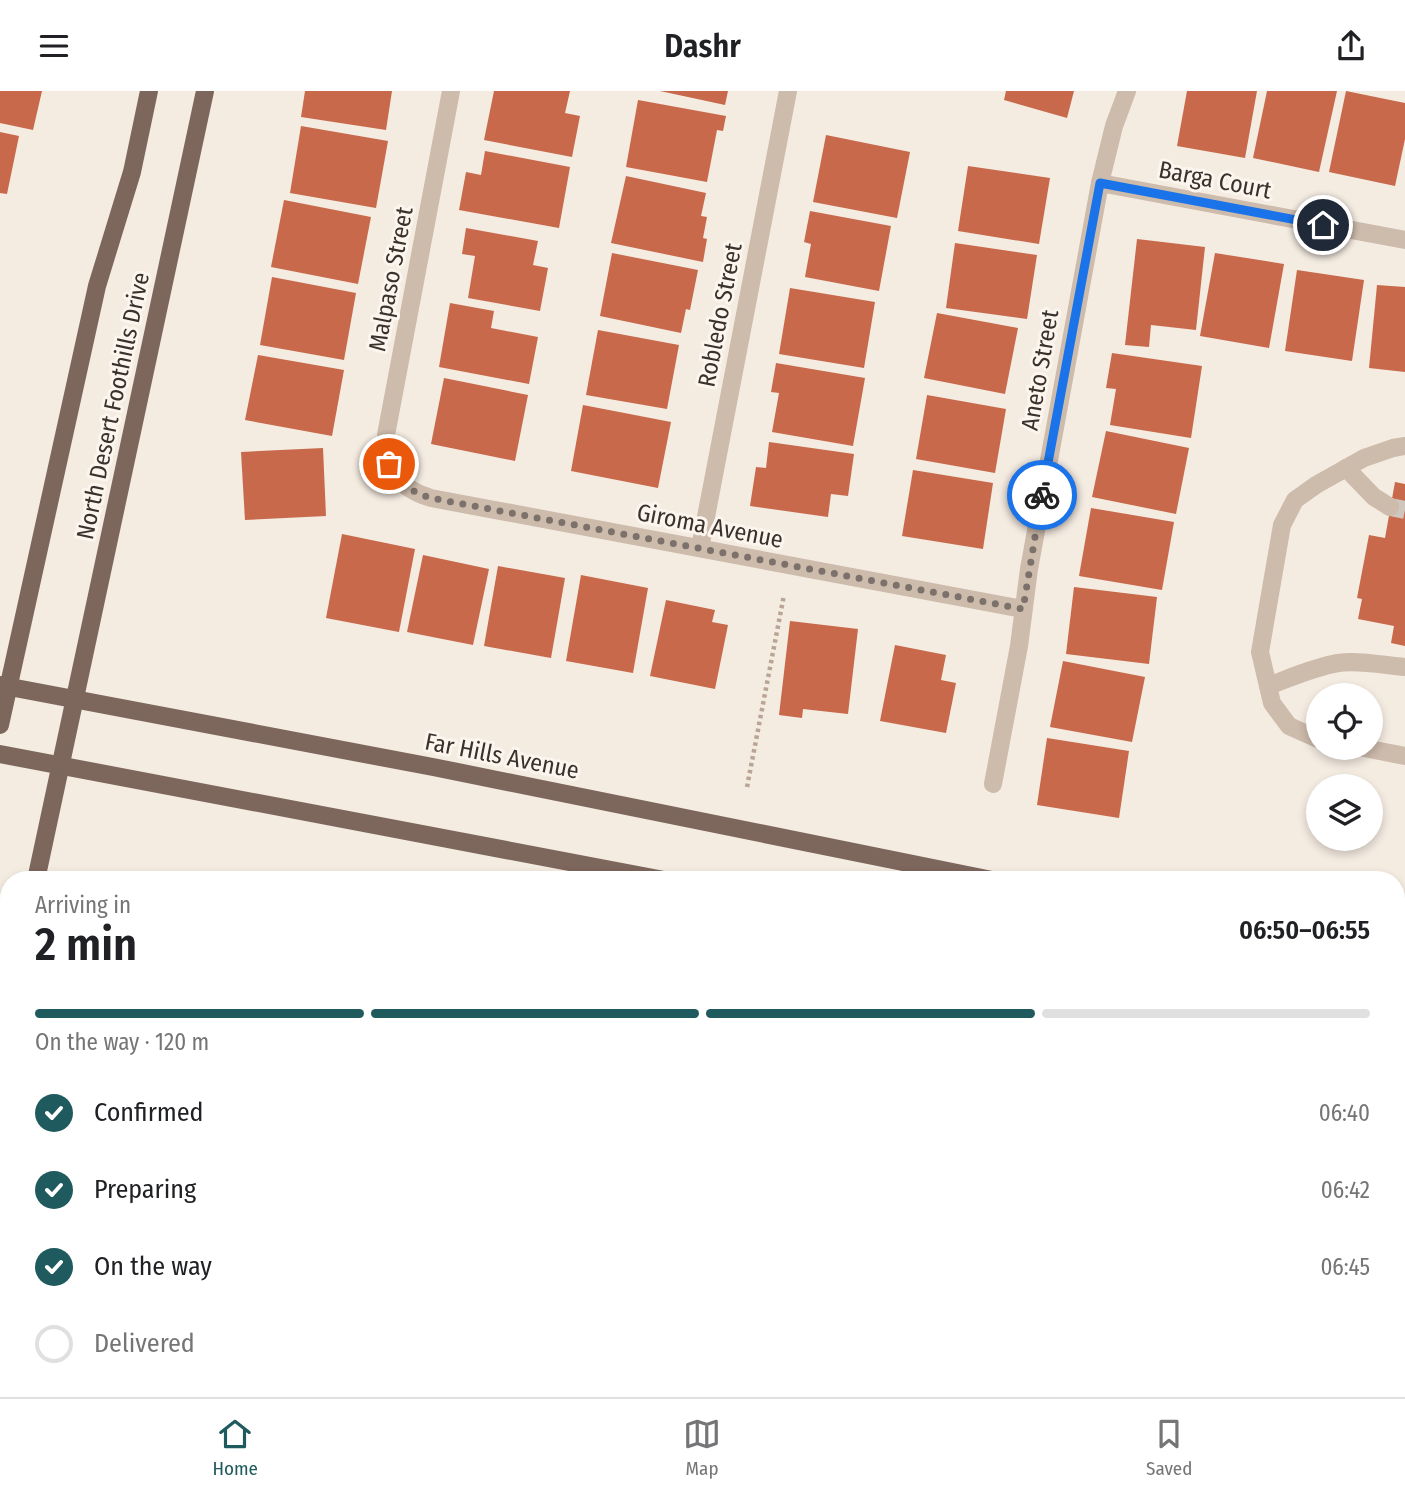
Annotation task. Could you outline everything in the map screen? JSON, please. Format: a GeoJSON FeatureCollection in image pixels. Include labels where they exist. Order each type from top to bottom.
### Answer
{"type":"FeatureCollection","features":[{"type":"Feature","properties":{"kind":"main road","name":"North Desert Foothills Drive"},"geometry":{"type":"LineString","coordinates":[[1,722],[4,686],[97,286],[132,173],[149,91]]}},
{"type":"Feature","properties":{"kind":"main road","name":"North Desert Foothills Drive"},"geometry":{"type":"LineString","coordinates":[[38,871],[205,91]]}},
{"type":"Feature","properties":{"kind":"main road","name":"Far Hills Avenue"},"geometry":{"type":"LineString","coordinates":[[4,686],[707,821],[949,871]]}},
{"type":"Feature","properties":{"kind":"main road"},"geometry":{"type":"LineString","coordinates":[[0,754],[617,871]]}},
{"type":"Feature","properties":{"kind":"street","name":"Malpaso Street"},"geometry":{"type":"LineString","coordinates":[[395,475],[389,464],[386,435],[451,91]]}},
{"type":"Feature","properties":{"kind":"street","name":"Robledo Street"},"geometry":{"type":"LineString","coordinates":[[700,548],[788,91]]}},
{"type":"Feature","properties":{"kind":"street","name":"Aneto Street"},"geometry":{"type":"LineString","coordinates":[[993,784],[1019,646],[1029,569],[1100,183],[1114,127],[1127,91]]}},
{"type":"Feature","properties":{"kind":"street","name":"Barga Court"},"geometry":{"type":"LineString","coordinates":[[1100,183],[1405,240]]}},
{"type":"Feature","properties":{"kind":"street"},"geometry":{"type":"LineString","coordinates":[[1306,734],[1289,726],[1272,703],[1260,652],[1282,525],[1295,501],[1316,485],[1364,458],[1393,447],[1405,446]]}},
{"type":"Feature","properties":{"kind":"street"},"geometry":{"type":"LineString","coordinates":[[1346,468],[1374,498],[1390,507]]}},
{"type":"Feature","properties":{"kind":"street","name":"Giroma Avenue"},"geometry":{"type":"LineString","coordinates":[[395,475],[415,493],[431,498],[1023,609]]}},
{"type":"Feature","properties":{"kind":"street"},"geometry":{"type":"LineString","coordinates":[[1268,687],[1299,674],[1338,663],[1405,667]]}},
{"type":"Feature","properties":{"kind":"street"},"geometry":{"type":"LineString","coordinates":[[1383,752],[1405,756]]}},
{"type":"Feature","properties":{"kind":"path"},"geometry":{"type":"LineString","coordinates":[[747,787],[784,595]]}},
{"type":"Feature","properties":{"kind":"building"},"geometry":{"type":"Polygon","coordinates":[[[0,91],[42,91],[33,130],[0,123],[0,91]]]}},
{"type":"Feature","properties":{"kind":"building"},"geometry":{"type":"Polygon","coordinates":[[[305,91],[392,91],[386,130],[301,117],[305,91]]]}},
{"type":"Feature","properties":{"kind":"building"},"geometry":{"type":"Polygon","coordinates":[[[494,91],[570,91],[565,113],[580,116],[572,157],[484,140],[494,91]]]}},
{"type":"Feature","properties":{"kind":"building"},"geometry":{"type":"Polygon","coordinates":[[[660,91],[728,91],[725,105],[660,91]]]}},
{"type":"Feature","properties":{"kind":"building"},"geometry":{"type":"Polygon","coordinates":[[[1006,91],[1074,91],[1067,118],[1004,100],[1006,91]]]}},
{"type":"Feature","properties":{"kind":"building"},"geometry":{"type":"Polygon","coordinates":[[[1187,91],[1257,91],[1245,158],[1177,146],[1187,91]]]}},
{"type":"Feature","properties":{"kind":"building"},"geometry":{"type":"Polygon","coordinates":[[[1267,91],[1337,91],[1319,172],[1253,158],[1267,91]]]}},
{"type":"Feature","properties":{"kind":"building"},"geometry":{"type":"Polygon","coordinates":[[[1346,91],[1405,103],[1405,139],[1395,186],[1329,172],[1346,91]]]}},
{"type":"Feature","properties":{"kind":"building"},"geometry":{"type":"Polygon","coordinates":[[[638,100],[726,116],[723,131],[717,130],[707,182],[626,167],[638,100]]]}},
{"type":"Feature","properties":{"kind":"building"},"geometry":{"type":"Polygon","coordinates":[[[301,126],[388,141],[376,208],[290,193],[301,126]]]}},
{"type":"Feature","properties":{"kind":"building"},"geometry":{"type":"Polygon","coordinates":[[[0,132],[19,136],[7,194],[0,193],[0,132]]]}},
{"type":"Feature","properties":{"kind":"building"},"geometry":{"type":"Polygon","coordinates":[[[826,135],[910,152],[897,218],[813,202],[826,135]]]}},
{"type":"Feature","properties":{"kind":"building"},"geometry":{"type":"Polygon","coordinates":[[[485,151],[570,167],[559,228],[459,210],[466,172],[481,175],[485,151]]]}},
{"type":"Feature","properties":{"kind":"building"},"geometry":{"type":"Polygon","coordinates":[[[968,166],[1050,178],[1039,244],[958,231],[968,166]]]}},
{"type":"Feature","properties":{"kind":"building"},"geometry":{"type":"Polygon","coordinates":[[[626,176],[706,193],[701,216],[707,217],[703,238],[707,239],[703,262],[611,243],[626,176]]]}},
{"type":"Feature","properties":{"kind":"building"},"geometry":{"type":"Polygon","coordinates":[[[284,200],[371,217],[358,284],[271,267],[284,200]]]}},
{"type":"Feature","properties":{"kind":"building"},"geometry":{"type":"Polygon","coordinates":[[[810,211],[891,226],[879,291],[805,277],[811,244],[804,242],[810,211]]]}},
{"type":"Feature","properties":{"kind":"building"},"geometry":{"type":"Polygon","coordinates":[[[466,228],[538,241],[533,265],[548,268],[540,311],[468,298],[475,256],[462,254],[466,228]]]}},
{"type":"Feature","properties":{"kind":"building"},"geometry":{"type":"Polygon","coordinates":[[[1137,239],[1205,247],[1196,330],[1151,325],[1149,347],[1125,345],[1137,239]]]}},
{"type":"Feature","properties":{"kind":"building"},"geometry":{"type":"Polygon","coordinates":[[[955,243],[1037,255],[1027,319],[946,308],[955,243]]]}},
{"type":"Feature","properties":{"kind":"building"},"geometry":{"type":"Polygon","coordinates":[[[612,253],[698,270],[690,310],[686,309],[681,333],[600,316],[612,253]]]}},
{"type":"Feature","properties":{"kind":"building"},"geometry":{"type":"Polygon","coordinates":[[[1215,253],[1284,264],[1269,348],[1200,336],[1215,253]]]}},
{"type":"Feature","properties":{"kind":"building"},"geometry":{"type":"Polygon","coordinates":[[[1297,270],[1364,280],[1352,361],[1285,351],[1297,270]]]}},
{"type":"Feature","properties":{"kind":"building"},"geometry":{"type":"Polygon","coordinates":[[[272,277],[356,293],[344,360],[260,345],[272,277]]]}},
{"type":"Feature","properties":{"kind":"building"},"geometry":{"type":"Polygon","coordinates":[[[1377,285],[1405,287],[1405,372],[1369,368],[1377,285]]]}},
{"type":"Feature","properties":{"kind":"building"},"geometry":{"type":"Polygon","coordinates":[[[790,288],[875,302],[864,368],[779,354],[790,288]]]}},
{"type":"Feature","properties":{"kind":"building"},"geometry":{"type":"Polygon","coordinates":[[[450,303],[494,311],[491,328],[538,337],[529,384],[439,367],[450,303]]]}},
{"type":"Feature","properties":{"kind":"building"},"geometry":{"type":"Polygon","coordinates":[[[937,313],[1018,328],[1005,394],[924,378],[937,313]]]}},
{"type":"Feature","properties":{"kind":"building"},"geometry":{"type":"Polygon","coordinates":[[[598,330],[679,345],[667,409],[586,395],[598,330]]]}},
{"type":"Feature","properties":{"kind":"building"},"geometry":{"type":"Polygon","coordinates":[[[1112,353],[1202,366],[1191,438],[1110,425],[1116,389],[1106,388],[1112,353]]]}},
{"type":"Feature","properties":{"kind":"building"},"geometry":{"type":"Polygon","coordinates":[[[258,355],[344,370],[332,436],[245,420],[258,355]]]}},
{"type":"Feature","properties":{"kind":"building"},"geometry":{"type":"Polygon","coordinates":[[[776,363],[865,378],[853,446],[772,432],[779,393],[771,392],[776,363]]]}},
{"type":"Feature","properties":{"kind":"building"},"geometry":{"type":"Polygon","coordinates":[[[444,378],[528,395],[515,461],[431,444],[444,378]]]}},
{"type":"Feature","properties":{"kind":"building"},"geometry":{"type":"Polygon","coordinates":[[[927,395],[1006,409],[995,473],[916,459],[927,395]]]}},
{"type":"Feature","properties":{"kind":"building"},"geometry":{"type":"Polygon","coordinates":[[[583,405],[671,422],[658,488],[571,471],[583,405]]]}},
{"type":"Feature","properties":{"kind":"building"},"geometry":{"type":"Polygon","coordinates":[[[1106,431],[1189,448],[1176,514],[1092,497],[1106,431]]]}},
{"type":"Feature","properties":{"kind":"building"},"geometry":{"type":"Polygon","coordinates":[[[769,442],[854,454],[848,496],[831,494],[828,517],[750,506],[756,467],[766,468],[769,442]]]}},
{"type":"Feature","properties":{"kind":"building"},"geometry":{"type":"Polygon","coordinates":[[[323,448],[326,516],[245,520],[241,452],[323,448]]]}},
{"type":"Feature","properties":{"kind":"building"},"geometry":{"type":"Polygon","coordinates":[[[913,470],[993,483],[983,549],[902,536],[913,470]]]}},
{"type":"Feature","properties":{"kind":"building"},"geometry":{"type":"Polygon","coordinates":[[[1395,482],[1405,484],[1405,646],[1391,643],[1394,626],[1358,619],[1362,599],[1357,598],[1369,535],[1385,538],[1395,482]]]}},
{"type":"Feature","properties":{"kind":"building"},"geometry":{"type":"Polygon","coordinates":[[[1091,508],[1174,522],[1162,590],[1079,576],[1091,508]]]}},
{"type":"Feature","properties":{"kind":"building"},"geometry":{"type":"Polygon","coordinates":[[[342,534],[415,549],[399,632],[326,618],[342,534]]]}},
{"type":"Feature","properties":{"kind":"building"},"geometry":{"type":"Polygon","coordinates":[[[423,555],[489,569],[473,645],[407,632],[423,555]]]}},
{"type":"Feature","properties":{"kind":"building"},"geometry":{"type":"Polygon","coordinates":[[[498,566],[565,578],[551,658],[484,646],[498,566]]]}},
{"type":"Feature","properties":{"kind":"building"},"geometry":{"type":"Polygon","coordinates":[[[581,575],[648,588],[633,673],[566,661],[581,575]]]}},
{"type":"Feature","properties":{"kind":"building"},"geometry":{"type":"Polygon","coordinates":[[[1074,587],[1157,597],[1149,664],[1066,654],[1074,587]]]}},
{"type":"Feature","properties":{"kind":"building"},"geometry":{"type":"Polygon","coordinates":[[[666,600],[715,610],[712,622],[728,625],[715,689],[650,676],[666,600]]]}},
{"type":"Feature","properties":{"kind":"building"},"geometry":{"type":"Polygon","coordinates":[[[790,621],[858,629],[848,714],[803,709],[802,718],[779,715],[790,621]]]}},
{"type":"Feature","properties":{"kind":"building"},"geometry":{"type":"Polygon","coordinates":[[[895,645],[946,655],[941,680],[956,683],[946,733],[880,721],[895,645]]]}},
{"type":"Feature","properties":{"kind":"building"},"geometry":{"type":"Polygon","coordinates":[[[1063,661],[1145,677],[1132,742],[1050,727],[1063,661]]]}},
{"type":"Feature","properties":{"kind":"building"},"geometry":{"type":"Polygon","coordinates":[[[1047,738],[1129,751],[1119,818],[1037,805],[1047,738]]]}},
{"type":"Feature","properties":{"kind":"tunnel"},"geometry":{"type":"LineString","coordinates":[[1390,507],[1405,510]]}},
{"type":"Feature","properties":{"kind":"way so far"},"geometry":{"type":"LineString","coordinates":[[389,464],[404,486],[431,498],[1023,609],[1042,495]]}},
{"type":"Feature","properties":{"kind":"route"},"geometry":{"type":"LineString","coordinates":[[1042,495],[1100,183],[1323,225]]}}]}
